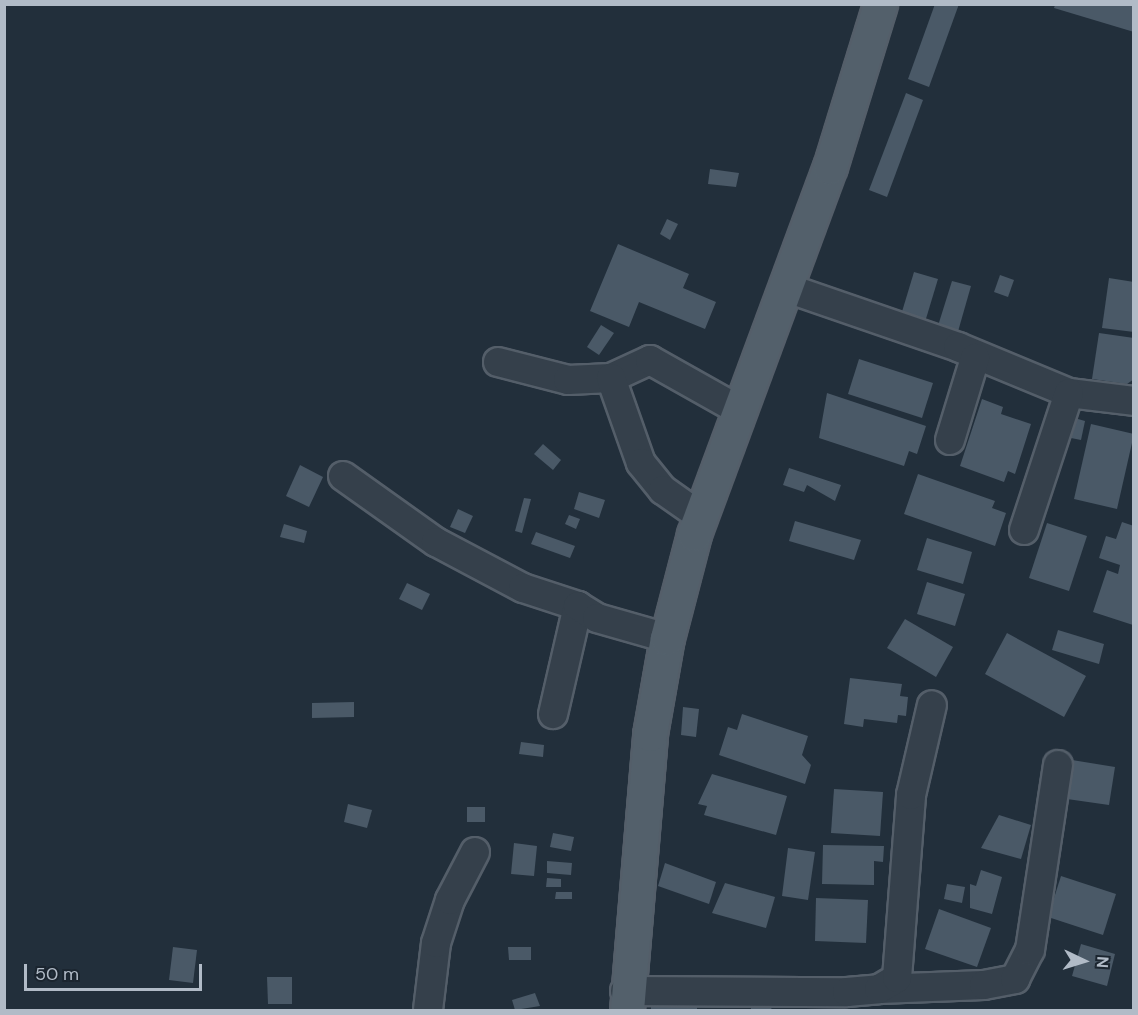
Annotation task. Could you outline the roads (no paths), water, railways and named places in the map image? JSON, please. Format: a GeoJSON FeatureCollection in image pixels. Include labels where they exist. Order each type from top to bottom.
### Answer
{"type":"FeatureCollection","features":[{"type":"Feature","properties":{"kind":"main road"},"geometry":{"type":"LineString","coordinates":[[626,1001],[650,734],[666,638],[700,516],[787,288],[880,4]]}},
{"type":"Feature","properties":{"kind":"street"},"geometry":{"type":"LineString","coordinates":[[787,288],[958,346],[975,358],[1070,393],[1134,401]]}},
{"type":"Feature","properties":{"kind":"street"},"geometry":{"type":"LineString","coordinates":[[950,440],[975,358]]}},
{"type":"Feature","properties":{"kind":"street"},"geometry":{"type":"LineString","coordinates":[[498,362],[547,378],[611,378],[650,360],[739,410]]}},
{"type":"Feature","properties":{"kind":"street"},"geometry":{"type":"LineString","coordinates":[[611,378],[641,463],[663,490],[700,516]]}},
{"type":"Feature","properties":{"kind":"street"},"geometry":{"type":"LineString","coordinates":[[1024,530],[1070,393]]}},
{"type":"Feature","properties":{"kind":"street"},"geometry":{"type":"LineString","coordinates":[[343,476],[436,542],[523,588],[666,638]]}},
{"type":"Feature","properties":{"kind":"street"},"geometry":{"type":"LineString","coordinates":[[553,714],[578,606]]}},
{"type":"Feature","properties":{"kind":"street"},"geometry":{"type":"LineString","coordinates":[[879,989],[897,978],[911,795],[932,705]]}},
{"type":"Feature","properties":{"kind":"street"},"geometry":{"type":"LineString","coordinates":[[626,1001],[984,986],[1015,979],[1030,950],[1058,765]]}},
{"type":"Feature","properties":{"kind":"street"},"geometry":{"type":"LineString","coordinates":[[428,1011],[436,943],[450,900],[476,852]]}}]}
